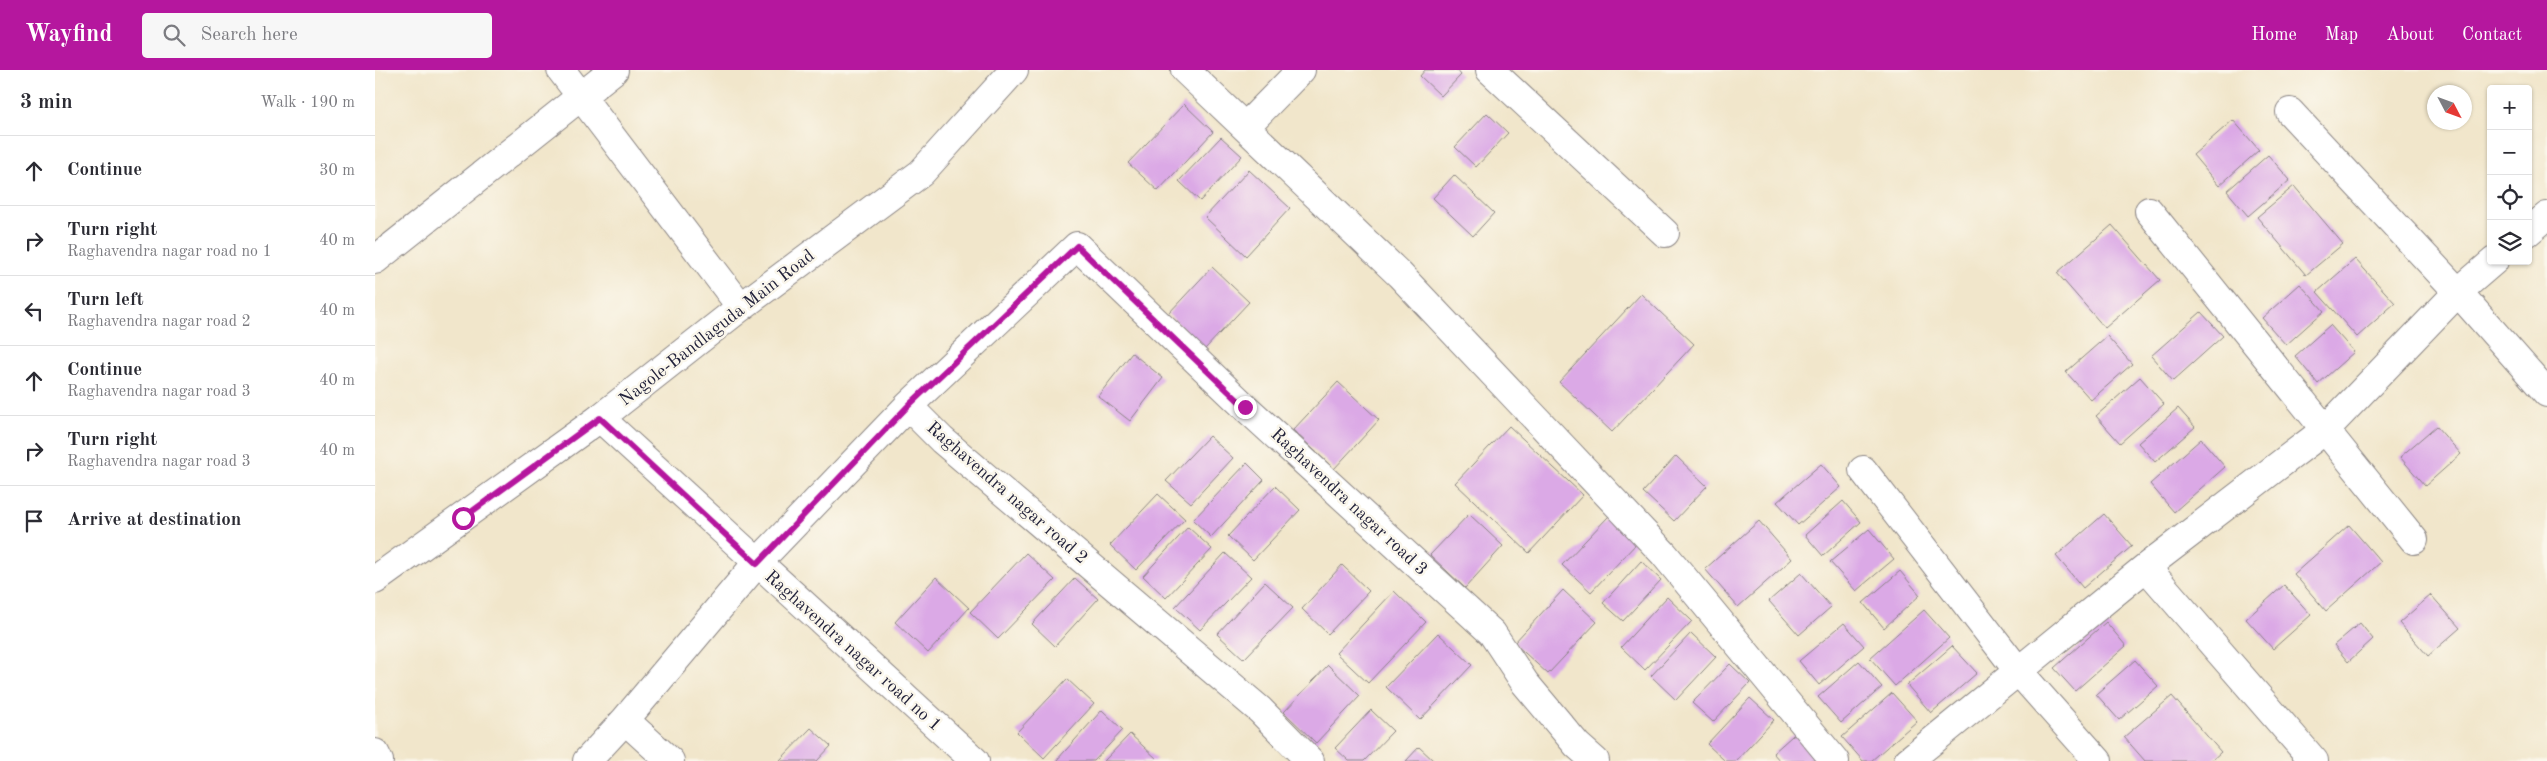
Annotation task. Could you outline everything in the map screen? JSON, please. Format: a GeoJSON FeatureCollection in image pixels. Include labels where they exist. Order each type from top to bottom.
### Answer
{"type":"FeatureCollection","features":[{"type":"Feature","properties":{"kind":"street"},"geometry":{"type":"LineString","coordinates":[[561,70],[741,307]]}},
{"type":"Feature","properties":{"kind":"street"},"geometry":{"type":"LineString","coordinates":[[375,260],[614,70]]}},
{"type":"Feature","properties":{"kind":"street","name":"Nagole-Bandlaguda Main Road"},"geometry":{"type":"LineString","coordinates":[[375,580],[600,418],[741,307],[921,173],[1014,70]]}},
{"type":"Feature","properties":{"kind":"street"},"geometry":{"type":"LineString","coordinates":[[1185,70],[1399,274],[1664,554],[1835,761]]}},
{"type":"Feature","properties":{"kind":"street"},"geometry":{"type":"LineString","coordinates":[[1245,127],[1301,70]]}},
{"type":"Feature","properties":{"kind":"street"},"geometry":{"type":"LineString","coordinates":[[1490,70],[1665,233]]}},
{"type":"Feature","properties":{"kind":"street"},"geometry":{"type":"LineString","coordinates":[[2290,112],[2457,292],[2547,393]]}},
{"type":"Feature","properties":{"kind":"street"},"geometry":{"type":"LineString","coordinates":[[2149,210],[2414,540]]}},
{"type":"Feature","properties":{"kind":"street"},"geometry":{"type":"LineString","coordinates":[[2532,229],[2547,216]]}},
{"type":"Feature","properties":{"kind":"street","name":"Raghavendra nagar road 3"},"geometry":{"type":"LineString","coordinates":[[908,406],[1077,246],[1245,407],[1491,633],[1579,756]]}},
{"type":"Feature","properties":{"kind":"street"},"geometry":{"type":"LineString","coordinates":[[1908,761],[2146,567],[2325,430],[2457,292],[2488,265]]}},
{"type":"Feature","properties":{"kind":"street"},"geometry":{"type":"LineString","coordinates":[[587,761],[625,720],[757,564],[908,406]]}},
{"type":"Feature","properties":{"kind":"street","name":"Raghavendra nagar road 2"},"geometry":{"type":"LineString","coordinates":[[908,406],[943,440],[1260,710],[1310,761]]}},
{"type":"Feature","properties":{"kind":"street","name":"Raghavendra nagar road no 1"},"geometry":{"type":"LineString","coordinates":[[600,418],[757,564],[975,761]]}},
{"type":"Feature","properties":{"kind":"street"},"geometry":{"type":"LineString","coordinates":[[1863,470],[2019,672],[2098,761]]}},
{"type":"Feature","properties":{"kind":"street"},"geometry":{"type":"LineString","coordinates":[[2146,567],[2314,761]]}},
{"type":"Feature","properties":{"kind":"street"},"geometry":{"type":"LineString","coordinates":[[625,720],[670,761]]}},
{"type":"Feature","properties":{"kind":"street"},"geometry":{"type":"LineString","coordinates":[[375,753],[379,761]]}},
{"type":"Feature","properties":{"kind":"building"},"geometry":{"type":"Polygon","coordinates":[[[1425,70],[1457,70],[1461,75],[1441,96],[1420,76],[1425,70]]]}},
{"type":"Feature","properties":{"kind":"building"},"geometry":{"type":"Polygon","coordinates":[[[1184,104],[1213,132],[1158,191],[1128,163],[1184,104]]]}},
{"type":"Feature","properties":{"kind":"building"},"geometry":{"type":"Polygon","coordinates":[[[1487,113],[1508,133],[1476,167],[1455,147],[1487,113]]]}},
{"type":"Feature","properties":{"kind":"building"},"geometry":{"type":"Polygon","coordinates":[[[2233,120],[2259,150],[2219,186],[2193,155],[2233,120]]]}},
{"type":"Feature","properties":{"kind":"building"},"geometry":{"type":"Polygon","coordinates":[[[1221,137],[1242,156],[1200,201],[1179,181],[1221,137]]]}},
{"type":"Feature","properties":{"kind":"building"},"geometry":{"type":"Polygon","coordinates":[[[2268,155],[2290,180],[2248,216],[2227,191],[2268,155]]]}},
{"type":"Feature","properties":{"kind":"building"},"geometry":{"type":"Polygon","coordinates":[[[1249,170],[1290,208],[1246,256],[1205,217],[1249,170]]]}},
{"type":"Feature","properties":{"kind":"building"},"geometry":{"type":"Polygon","coordinates":[[[1454,175],[1494,213],[1473,236],[1433,198],[1454,175]]]}},
{"type":"Feature","properties":{"kind":"building"},"geometry":{"type":"Polygon","coordinates":[[[2294,186],[2343,244],[2306,275],[2257,217],[2294,186]]]}},
{"type":"Feature","properties":{"kind":"building"},"geometry":{"type":"Polygon","coordinates":[[[2112,225],[2160,280],[2105,328],[2057,273],[2112,225]]]}},
{"type":"Feature","properties":{"kind":"building"},"geometry":{"type":"Polygon","coordinates":[[[2355,259],[2395,303],[2357,337],[2317,292],[2355,259]]]}},
{"type":"Feature","properties":{"kind":"building"},"geometry":{"type":"Polygon","coordinates":[[[1212,267],[1249,302],[1205,349],[1168,314],[1212,267]]]}},
{"type":"Feature","properties":{"kind":"building"},"geometry":{"type":"Polygon","coordinates":[[[2300,284],[2324,311],[2286,345],[2262,318],[2300,284]]]}},
{"type":"Feature","properties":{"kind":"building"},"geometry":{"type":"Polygon","coordinates":[[[1641,294],[1694,344],[1612,432],[1559,382],[1641,294]]]}},
{"type":"Feature","properties":{"kind":"building"},"geometry":{"type":"Polygon","coordinates":[[[2201,312],[2223,336],[2173,381],[2151,356],[2201,312]]]}},
{"type":"Feature","properties":{"kind":"building"},"geometry":{"type":"Polygon","coordinates":[[[2330,325],[2354,352],[2318,384],[2295,356],[2330,325]]]}},
{"type":"Feature","properties":{"kind":"building"},"geometry":{"type":"Polygon","coordinates":[[[2107,336],[2132,364],[2091,400],[2066,372],[2107,336]]]}},
{"type":"Feature","properties":{"kind":"building"},"geometry":{"type":"Polygon","coordinates":[[[1132,353],[1163,378],[1130,421],[1098,396],[1132,353]]]}},
{"type":"Feature","properties":{"kind":"building"},"geometry":{"type":"Polygon","coordinates":[[[2140,377],[2164,404],[2120,443],[2096,416],[2140,377]]]}},
{"type":"Feature","properties":{"kind":"building"},"geometry":{"type":"Polygon","coordinates":[[[1338,382],[1379,420],[1334,469],[1293,430],[1338,382]]]}},
{"type":"Feature","properties":{"kind":"building"},"geometry":{"type":"Polygon","coordinates":[[[2178,408],[2195,427],[2155,462],[2138,443],[2178,408]]]}},
{"type":"Feature","properties":{"kind":"building"},"geometry":{"type":"Polygon","coordinates":[[[1509,426],[1583,495],[1529,553],[1455,483],[1509,426]]]}},
{"type":"Feature","properties":{"kind":"building"},"geometry":{"type":"Polygon","coordinates":[[[2436,426],[2461,454],[2425,486],[2400,457],[2436,426]]]}},
{"type":"Feature","properties":{"kind":"building"},"geometry":{"type":"Polygon","coordinates":[[[1209,436],[1233,458],[1191,503],[1166,481],[1209,436]]]}},
{"type":"Feature","properties":{"kind":"building"},"geometry":{"type":"Polygon","coordinates":[[[2201,439],[2225,467],[2174,512],[2150,484],[2201,439]]]}},
{"type":"Feature","properties":{"kind":"building"},"geometry":{"type":"Polygon","coordinates":[[[1676,456],[1707,486],[1674,521],[1643,492],[1676,456]]]}},
{"type":"Feature","properties":{"kind":"building"},"geometry":{"type":"Polygon","coordinates":[[[1247,463],[1264,480],[1211,537],[1193,520],[1247,463]]]}},
{"type":"Feature","properties":{"kind":"building"},"geometry":{"type":"Polygon","coordinates":[[[1821,464],[1841,487],[1798,525],[1777,502],[1821,464]]]}},
{"type":"Feature","properties":{"kind":"building"},"geometry":{"type":"Polygon","coordinates":[[[1275,486],[1300,510],[1253,560],[1228,536],[1275,486]]]}},
{"type":"Feature","properties":{"kind":"building"},"geometry":{"type":"Polygon","coordinates":[[[1158,494],[1185,519],[1136,570],[1110,545],[1158,494]]]}},
{"type":"Feature","properties":{"kind":"building"},"geometry":{"type":"Polygon","coordinates":[[[1843,501],[1861,522],[1823,556],[1805,535],[1843,501]]]}},
{"type":"Feature","properties":{"kind":"building"},"geometry":{"type":"Polygon","coordinates":[[[1469,514],[1503,546],[1465,588],[1430,555],[1469,514]]]}},
{"type":"Feature","properties":{"kind":"building"},"geometry":{"type":"Polygon","coordinates":[[[2104,514],[2132,546],[2083,588],[2056,556],[2104,514]]]}},
{"type":"Feature","properties":{"kind":"building"},"geometry":{"type":"Polygon","coordinates":[[[1609,516],[1637,543],[1591,592],[1562,565],[1609,516]]]}},
{"type":"Feature","properties":{"kind":"building"},"geometry":{"type":"Polygon","coordinates":[[[1759,521],[1792,559],[1738,607],[1705,569],[1759,521]]]}},
{"type":"Feature","properties":{"kind":"building"},"geometry":{"type":"Polygon","coordinates":[[[2349,525],[2381,562],[2326,611],[2294,574],[2349,525]]]}},
{"type":"Feature","properties":{"kind":"building"},"geometry":{"type":"Polygon","coordinates":[[[1188,527],[1212,549],[1166,598],[1143,576],[1188,527]]]}},
{"type":"Feature","properties":{"kind":"building"},"geometry":{"type":"Polygon","coordinates":[[[1869,529],[1894,559],[1856,591],[1830,562],[1869,529]]]}},
{"type":"Feature","properties":{"kind":"building"},"geometry":{"type":"Polygon","coordinates":[[[1026,553],[1055,580],[998,639],[970,612],[1026,553]]]}},
{"type":"Feature","properties":{"kind":"building"},"geometry":{"type":"Polygon","coordinates":[[[1225,553],[1251,577],[1200,630],[1175,607],[1225,553]]]}},
{"type":"Feature","properties":{"kind":"building"},"geometry":{"type":"Polygon","coordinates":[[[1641,561],[1661,580],[1623,621],[1603,603],[1641,561]]]}},
{"type":"Feature","properties":{"kind":"building"},"geometry":{"type":"Polygon","coordinates":[[[1342,565],[1369,591],[1328,634],[1302,609],[1342,565]]]}},
{"type":"Feature","properties":{"kind":"building"},"geometry":{"type":"Polygon","coordinates":[[[1900,571],[1920,595],[1884,628],[1863,603],[1900,571]]]}},
{"type":"Feature","properties":{"kind":"building"},"geometry":{"type":"Polygon","coordinates":[[[1801,573],[1831,607],[1799,635],[1769,601],[1801,573]]]}},
{"type":"Feature","properties":{"kind":"building"},"geometry":{"type":"Polygon","coordinates":[[[936,577],[969,608],[928,653],[895,622],[936,577]]]}},
{"type":"Feature","properties":{"kind":"building"},"geometry":{"type":"Polygon","coordinates":[[[1075,578],[1098,599],[1055,646],[1032,624],[1075,578]]]}},
{"type":"Feature","properties":{"kind":"building"},"geometry":{"type":"Polygon","coordinates":[[[1265,582],[1293,608],[1244,659],[1217,634],[1265,582]]]}},
{"type":"Feature","properties":{"kind":"building"},"geometry":{"type":"Polygon","coordinates":[[[2284,585],[2311,615],[2273,649],[2246,619],[2284,585]]]}},
{"type":"Feature","properties":{"kind":"building"},"geometry":{"type":"Polygon","coordinates":[[[1563,590],[1597,622],[1548,674],[1514,643],[1563,590]]]}},
{"type":"Feature","properties":{"kind":"building"},"geometry":{"type":"Polygon","coordinates":[[[1394,591],[1426,622],[1368,683],[1336,653],[1394,591]]]}},
{"type":"Feature","properties":{"kind":"building"},"geometry":{"type":"Polygon","coordinates":[[[2431,595],[2460,628],[2428,656],[2399,623],[2431,595]]]}},
{"type":"Feature","properties":{"kind":"building"},"geometry":{"type":"Polygon","coordinates":[[[1667,597],[1692,621],[1645,670],[1621,647],[1667,597]]]}},
{"type":"Feature","properties":{"kind":"building"},"geometry":{"type":"Polygon","coordinates":[[[1924,610],[1949,638],[1895,686],[1870,658],[1924,610]]]}},
{"type":"Feature","properties":{"kind":"building"},"geometry":{"type":"Polygon","coordinates":[[[2106,622],[2126,646],[2075,691],[2054,668],[2106,622]]]}},
{"type":"Feature","properties":{"kind":"building"},"geometry":{"type":"Polygon","coordinates":[[[1844,623],[1864,646],[1819,685],[1799,661],[1844,623]]]}},
{"type":"Feature","properties":{"kind":"building"},"geometry":{"type":"Polygon","coordinates":[[[2360,623],[2373,639],[2348,662],[2334,645],[2360,623]]]}},
{"type":"Feature","properties":{"kind":"building"},"geometry":{"type":"Polygon","coordinates":[[[1438,633],[1472,665],[1420,720],[1386,687],[1438,633]]]}},
{"type":"Feature","properties":{"kind":"building"},"geometry":{"type":"Polygon","coordinates":[[[1691,633],[1716,657],[1676,700],[1651,676],[1691,633]]]}},
{"type":"Feature","properties":{"kind":"building"},"geometry":{"type":"Polygon","coordinates":[[[1952,646],[1977,673],[1931,713],[1907,685],[1952,646]]]}},
{"type":"Feature","properties":{"kind":"building"},"geometry":{"type":"Polygon","coordinates":[[[2135,660],[2158,686],[2119,720],[2096,694],[2135,660]]]}},
{"type":"Feature","properties":{"kind":"building"},"geometry":{"type":"Polygon","coordinates":[[[1859,661],[1882,687],[1841,723],[1818,697],[1859,661]]]}},
{"type":"Feature","properties":{"kind":"building"},"geometry":{"type":"Polygon","coordinates":[[[1730,664],[1750,683],[1713,722],[1692,703],[1730,664]]]}},
{"type":"Feature","properties":{"kind":"building"},"geometry":{"type":"Polygon","coordinates":[[[1328,665],[1360,696],[1316,743],[1284,712],[1328,665]]]}},
{"type":"Feature","properties":{"kind":"building"},"geometry":{"type":"Polygon","coordinates":[[[1067,679],[1094,704],[1044,758],[1017,732],[1067,679]]]}},
{"type":"Feature","properties":{"kind":"building"},"geometry":{"type":"Polygon","coordinates":[[[1892,693],[1917,721],[1871,761],[1863,761],[1842,737],[1892,693]]]}},
{"type":"Feature","properties":{"kind":"building"},"geometry":{"type":"Polygon","coordinates":[[[2172,696],[2221,752],[2211,761],[2145,761],[2124,737],[2172,696]]]}},
{"type":"Feature","properties":{"kind":"building"},"geometry":{"type":"Polygon","coordinates":[[[1750,698],[1774,720],[1736,761],[1725,761],[1707,744],[1750,698]]]}},
{"type":"Feature","properties":{"kind":"building"},"geometry":{"type":"Polygon","coordinates":[[[1102,710],[1123,730],[1094,761],[1056,761],[1102,710]]]}},
{"type":"Feature","properties":{"kind":"building"},"geometry":{"type":"Polygon","coordinates":[[[1371,710],[1393,731],[1364,761],[1349,761],[1335,748],[1371,710]]]}},
{"type":"Feature","properties":{"kind":"building"},"geometry":{"type":"Polygon","coordinates":[[[811,728],[831,746],[817,761],[779,761],[811,728]]]}},
{"type":"Feature","properties":{"kind":"building"},"geometry":{"type":"Polygon","coordinates":[[[1801,728],[1830,761],[1780,761],[1773,753],[1801,728]]]}},
{"type":"Feature","properties":{"kind":"building"},"geometry":{"type":"Polygon","coordinates":[[[1130,734],[1157,759],[1155,761],[1104,761],[1130,734]]]}},
{"type":"Feature","properties":{"kind":"building"},"geometry":{"type":"Polygon","coordinates":[[[1419,747],[1434,761],[1406,761],[1419,747]]]}},
{"type":"Feature","properties":{"kind":"route"},"geometry":{"type":"LineString","coordinates":[[463,518],[600,418],[757,564],[908,406],[1077,246],[1245,407]]}}]}
